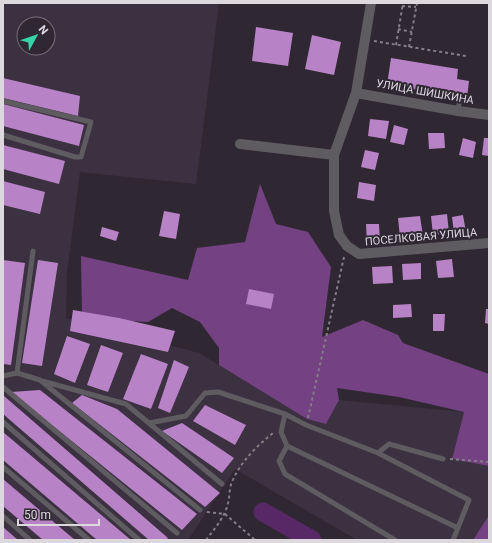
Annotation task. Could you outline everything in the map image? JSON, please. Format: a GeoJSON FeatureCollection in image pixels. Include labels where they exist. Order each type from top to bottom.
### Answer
{"type":"FeatureCollection","features":[{"type":"Feature","properties":{"kind":"street"},"geometry":{"type":"LineString","coordinates":[[347,246],[339,235],[334,211],[334,155],[356,93],[372,3]]}},
{"type":"Feature","properties":{"kind":"street","name":"УЛИЦА ШИШКИНА"},"geometry":{"type":"LineString","coordinates":[[356,93],[489,115]]}},
{"type":"Feature","properties":{"kind":"street"},"geometry":{"type":"LineString","coordinates":[[240,144],[334,155]]}},
{"type":"Feature","properties":{"kind":"street","name":"ПОСЕЛКОВАЯ УЛИЦА"},"geometry":{"type":"LineString","coordinates":[[347,246],[359,254],[489,243]]}},
{"type":"Feature","properties":{"kind":"lane"},"geometry":{"type":"LineString","coordinates":[[458,111],[460,97]]}},
{"type":"Feature","properties":{"kind":"lane"},"geometry":{"type":"LineString","coordinates":[[3,101],[91,122],[81,157],[75,157],[3,135]]}},
{"type":"Feature","properties":{"kind":"lane"},"geometry":{"type":"LineString","coordinates":[[17,373],[33,251]]}},
{"type":"Feature","properties":{"kind":"lane"},"geometry":{"type":"LineString","coordinates":[[3,376],[17,373],[126,404],[222,484]]}},
{"type":"Feature","properties":{"kind":"lane"},"geometry":{"type":"LineString","coordinates":[[40,380],[200,510]]}},
{"type":"Feature","properties":{"kind":"lane"},"geometry":{"type":"LineString","coordinates":[[3,387],[177,533]]}},
{"type":"Feature","properties":{"kind":"lane"},"geometry":{"type":"LineString","coordinates":[[149,423],[186,416],[205,393],[218,392],[285,414],[306,425],[378,453],[468,500],[453,540]]}},
{"type":"Feature","properties":{"kind":"lane"},"geometry":{"type":"LineString","coordinates":[[285,414],[281,432],[287,446],[458,528]]}},
{"type":"Feature","properties":{"kind":"lane"},"geometry":{"type":"LineString","coordinates":[[3,422],[140,540]]}},
{"type":"Feature","properties":{"kind":"lane"},"geometry":{"type":"LineString","coordinates":[[378,453],[389,444],[443,459]]}},
{"type":"Feature","properties":{"kind":"lane"},"geometry":{"type":"LineString","coordinates":[[287,446],[279,461],[285,474],[395,540]]}},
{"type":"Feature","properties":{"kind":"lane"},"geometry":{"type":"LineString","coordinates":[[3,467],[88,540]]}},
{"type":"Feature","properties":{"kind":"lane"},"geometry":{"type":"LineString","coordinates":[[3,516],[30,540]]}},
{"type":"Feature","properties":{"kind":"path"},"geometry":{"type":"LineString","coordinates":[[396,44],[403,3]]}},
{"type":"Feature","properties":{"kind":"path"},"geometry":{"type":"LineString","coordinates":[[409,47],[417,3]]}},
{"type":"Feature","properties":{"kind":"path"},"geometry":{"type":"LineString","coordinates":[[402,6],[416,7]]}},
{"type":"Feature","properties":{"kind":"path"},"geometry":{"type":"LineString","coordinates":[[398,29],[412,32]]}},
{"type":"Feature","properties":{"kind":"path"},"geometry":{"type":"LineString","coordinates":[[376,42],[466,56]]}},
{"type":"Feature","properties":{"kind":"path"},"geometry":{"type":"LineString","coordinates":[[306,425],[347,246]]}},
{"type":"Feature","properties":{"kind":"path"},"geometry":{"type":"LineString","coordinates":[[206,540],[225,514],[231,484],[240,467],[251,452],[273,433],[281,432]]}},
{"type":"Feature","properties":{"kind":"path"},"geometry":{"type":"LineString","coordinates":[[443,459],[489,462]]}},
{"type":"Feature","properties":{"kind":"path"},"geometry":{"type":"LineString","coordinates":[[200,510],[225,514],[255,540]]}},
{"type":"Feature","properties":{"kind":"shaded area"},"geometry":{"type":"Polygon","coordinates":[[[3,3],[219,3],[196,184],[80,172],[67,272],[66,318],[199,353],[307,419],[326,424],[339,400],[464,412],[452,459],[489,466],[489,515],[473,540],[357,540],[235,469],[188,540],[3,540],[3,3]]]}},
{"type":"Feature","properties":{"kind":"shaded area"},"geometry":{"type":"Polygon","coordinates":[[[260,184],[276,224],[308,232],[331,267],[322,337],[363,320],[398,335],[403,343],[489,374],[489,466],[452,459],[464,412],[399,397],[337,388],[339,400],[326,424],[307,419],[219,365],[219,348],[200,322],[172,308],[148,322],[82,318],[81,256],[188,280],[197,248],[245,242],[260,184]]]}},
{"type":"Feature","properties":{"kind":"shaded area"},"geometry":{"type":"Polygon","coordinates":[[[489,515],[489,540],[473,540],[489,515]]]}},
{"type":"Feature","properties":{"kind":"building"},"geometry":{"type":"Polygon","coordinates":[[[256,27],[293,33],[288,66],[252,61],[256,27]]]}},
{"type":"Feature","properties":{"kind":"building"},"geometry":{"type":"Polygon","coordinates":[[[312,35],[341,42],[334,75],[305,69],[312,35]]]}},
{"type":"Feature","properties":{"kind":"building"},"geometry":{"type":"Polygon","coordinates":[[[391,58],[458,69],[457,79],[469,81],[467,98],[387,85],[391,58]]]}},
{"type":"Feature","properties":{"kind":"building"},"geometry":{"type":"Polygon","coordinates":[[[3,78],[80,96],[78,116],[3,98],[3,78]]]}},
{"type":"Feature","properties":{"kind":"building"},"geometry":{"type":"Polygon","coordinates":[[[3,104],[84,125],[79,146],[3,126],[3,104]]]}},
{"type":"Feature","properties":{"kind":"building"},"geometry":{"type":"Polygon","coordinates":[[[370,119],[389,121],[386,139],[368,136],[370,119]]]}},
{"type":"Feature","properties":{"kind":"building"},"geometry":{"type":"Polygon","coordinates":[[[394,125],[408,129],[404,145],[390,142],[394,125]]]}},
{"type":"Feature","properties":{"kind":"building"},"geometry":{"type":"Polygon","coordinates":[[[428,133],[444,133],[445,148],[429,149],[428,133]]]}},
{"type":"Feature","properties":{"kind":"building"},"geometry":{"type":"Polygon","coordinates":[[[463,138],[476,142],[473,158],[459,155],[463,138]]]}},
{"type":"Feature","properties":{"kind":"building"},"geometry":{"type":"Polygon","coordinates":[[[484,138],[489,138],[489,156],[482,155],[484,138]]]}},
{"type":"Feature","properties":{"kind":"building"},"geometry":{"type":"Polygon","coordinates":[[[3,145],[65,161],[59,184],[3,169],[3,145]]]}},
{"type":"Feature","properties":{"kind":"building"},"geometry":{"type":"Polygon","coordinates":[[[365,150],[379,153],[375,170],[361,167],[365,150]]]}},
{"type":"Feature","properties":{"kind":"building"},"geometry":{"type":"Polygon","coordinates":[[[3,181],[45,192],[40,214],[3,205],[3,181]]]}},
{"type":"Feature","properties":{"kind":"building"},"geometry":{"type":"Polygon","coordinates":[[[359,182],[376,185],[374,201],[357,198],[359,182]]]}},
{"type":"Feature","properties":{"kind":"building"},"geometry":{"type":"Polygon","coordinates":[[[164,211],[180,214],[176,239],[159,236],[164,211]]]}},
{"type":"Feature","properties":{"kind":"building"},"geometry":{"type":"Polygon","coordinates":[[[447,214],[449,233],[433,235],[431,216],[447,214]]]}},
{"type":"Feature","properties":{"kind":"building"},"geometry":{"type":"Polygon","coordinates":[[[463,215],[466,232],[454,233],[452,217],[463,215]]]}},
{"type":"Feature","properties":{"kind":"building"},"geometry":{"type":"Polygon","coordinates":[[[420,216],[423,236],[400,238],[398,218],[420,216]]]}},
{"type":"Feature","properties":{"kind":"building"},"geometry":{"type":"Polygon","coordinates":[[[366,224],[379,224],[380,243],[367,244],[366,224]]]}},
{"type":"Feature","properties":{"kind":"building"},"geometry":{"type":"Polygon","coordinates":[[[102,227],[119,232],[116,241],[100,236],[102,227]]]}},
{"type":"Feature","properties":{"kind":"building"},"geometry":{"type":"Polygon","coordinates":[[[452,259],[454,277],[438,278],[436,261],[452,259]]]}},
{"type":"Feature","properties":{"kind":"building"},"geometry":{"type":"Polygon","coordinates":[[[3,260],[25,263],[11,365],[3,364],[3,260]]]}},
{"type":"Feature","properties":{"kind":"building"},"geometry":{"type":"Polygon","coordinates":[[[38,260],[58,263],[42,366],[22,363],[38,260]]]}},
{"type":"Feature","properties":{"kind":"building"},"geometry":{"type":"Polygon","coordinates":[[[421,263],[421,279],[403,280],[402,264],[421,263]]]}},
{"type":"Feature","properties":{"kind":"building"},"geometry":{"type":"Polygon","coordinates":[[[392,266],[393,283],[373,284],[372,267],[392,266]]]}},
{"type":"Feature","properties":{"kind":"building"},"geometry":{"type":"Polygon","coordinates":[[[249,289],[274,294],[271,309],[246,304],[249,289]]]}},
{"type":"Feature","properties":{"kind":"building"},"geometry":{"type":"Polygon","coordinates":[[[411,304],[412,317],[393,318],[393,305],[411,304]]]}},
{"type":"Feature","properties":{"kind":"building"},"geometry":{"type":"Polygon","coordinates":[[[486,309],[489,309],[489,324],[485,323],[486,309]]]}},
{"type":"Feature","properties":{"kind":"building"},"geometry":{"type":"Polygon","coordinates":[[[73,310],[119,318],[175,331],[168,352],[70,331],[73,310]]]}},
{"type":"Feature","properties":{"kind":"building"},"geometry":{"type":"Polygon","coordinates":[[[433,314],[445,314],[444,331],[433,331],[433,314]]]}},
{"type":"Feature","properties":{"kind":"building"},"geometry":{"type":"Polygon","coordinates":[[[67,336],[90,344],[75,383],[54,374],[67,336]]]}},
{"type":"Feature","properties":{"kind":"building"},"geometry":{"type":"Polygon","coordinates":[[[101,345],[123,353],[108,392],[87,385],[101,345]]]}},
{"type":"Feature","properties":{"kind":"building"},"geometry":{"type":"Polygon","coordinates":[[[141,354],[168,364],[151,409],[123,399],[141,354]]]}},
{"type":"Feature","properties":{"kind":"building"},"geometry":{"type":"Polygon","coordinates":[[[174,360],[189,367],[170,413],[158,408],[174,360]]]}},
{"type":"Feature","properties":{"kind":"building"},"geometry":{"type":"Polygon","coordinates":[[[40,390],[197,514],[182,530],[11,392],[40,390]]]}},
{"type":"Feature","properties":{"kind":"building"},"geometry":{"type":"Polygon","coordinates":[[[82,395],[117,409],[220,493],[205,507],[72,403],[82,395]]]}},
{"type":"Feature","properties":{"kind":"building"},"geometry":{"type":"Polygon","coordinates":[[[4,396],[168,538],[166,540],[149,540],[3,414],[4,396]]]}},
{"type":"Feature","properties":{"kind":"building"},"geometry":{"type":"Polygon","coordinates":[[[205,405],[246,425],[235,445],[193,421],[205,405]]]}},
{"type":"Feature","properties":{"kind":"building"},"geometry":{"type":"Polygon","coordinates":[[[182,423],[234,458],[222,473],[162,431],[182,423]]]}},
{"type":"Feature","properties":{"kind":"building"},"geometry":{"type":"Polygon","coordinates":[[[3,432],[131,540],[97,540],[3,460],[3,432]]]}},
{"type":"Feature","properties":{"kind":"building"},"geometry":{"type":"Polygon","coordinates":[[[3,479],[75,540],[43,540],[3,506],[3,479]]]}},
{"type":"Feature","properties":{"kind":"building"},"geometry":{"type":"Polygon","coordinates":[[[3,527],[18,540],[3,540],[3,527]]]}},
{"type":"Feature","properties":{"kind":"waterway"},"geometry":{"type":"LineString","coordinates":[[263,512],[312,540]]}}]}
